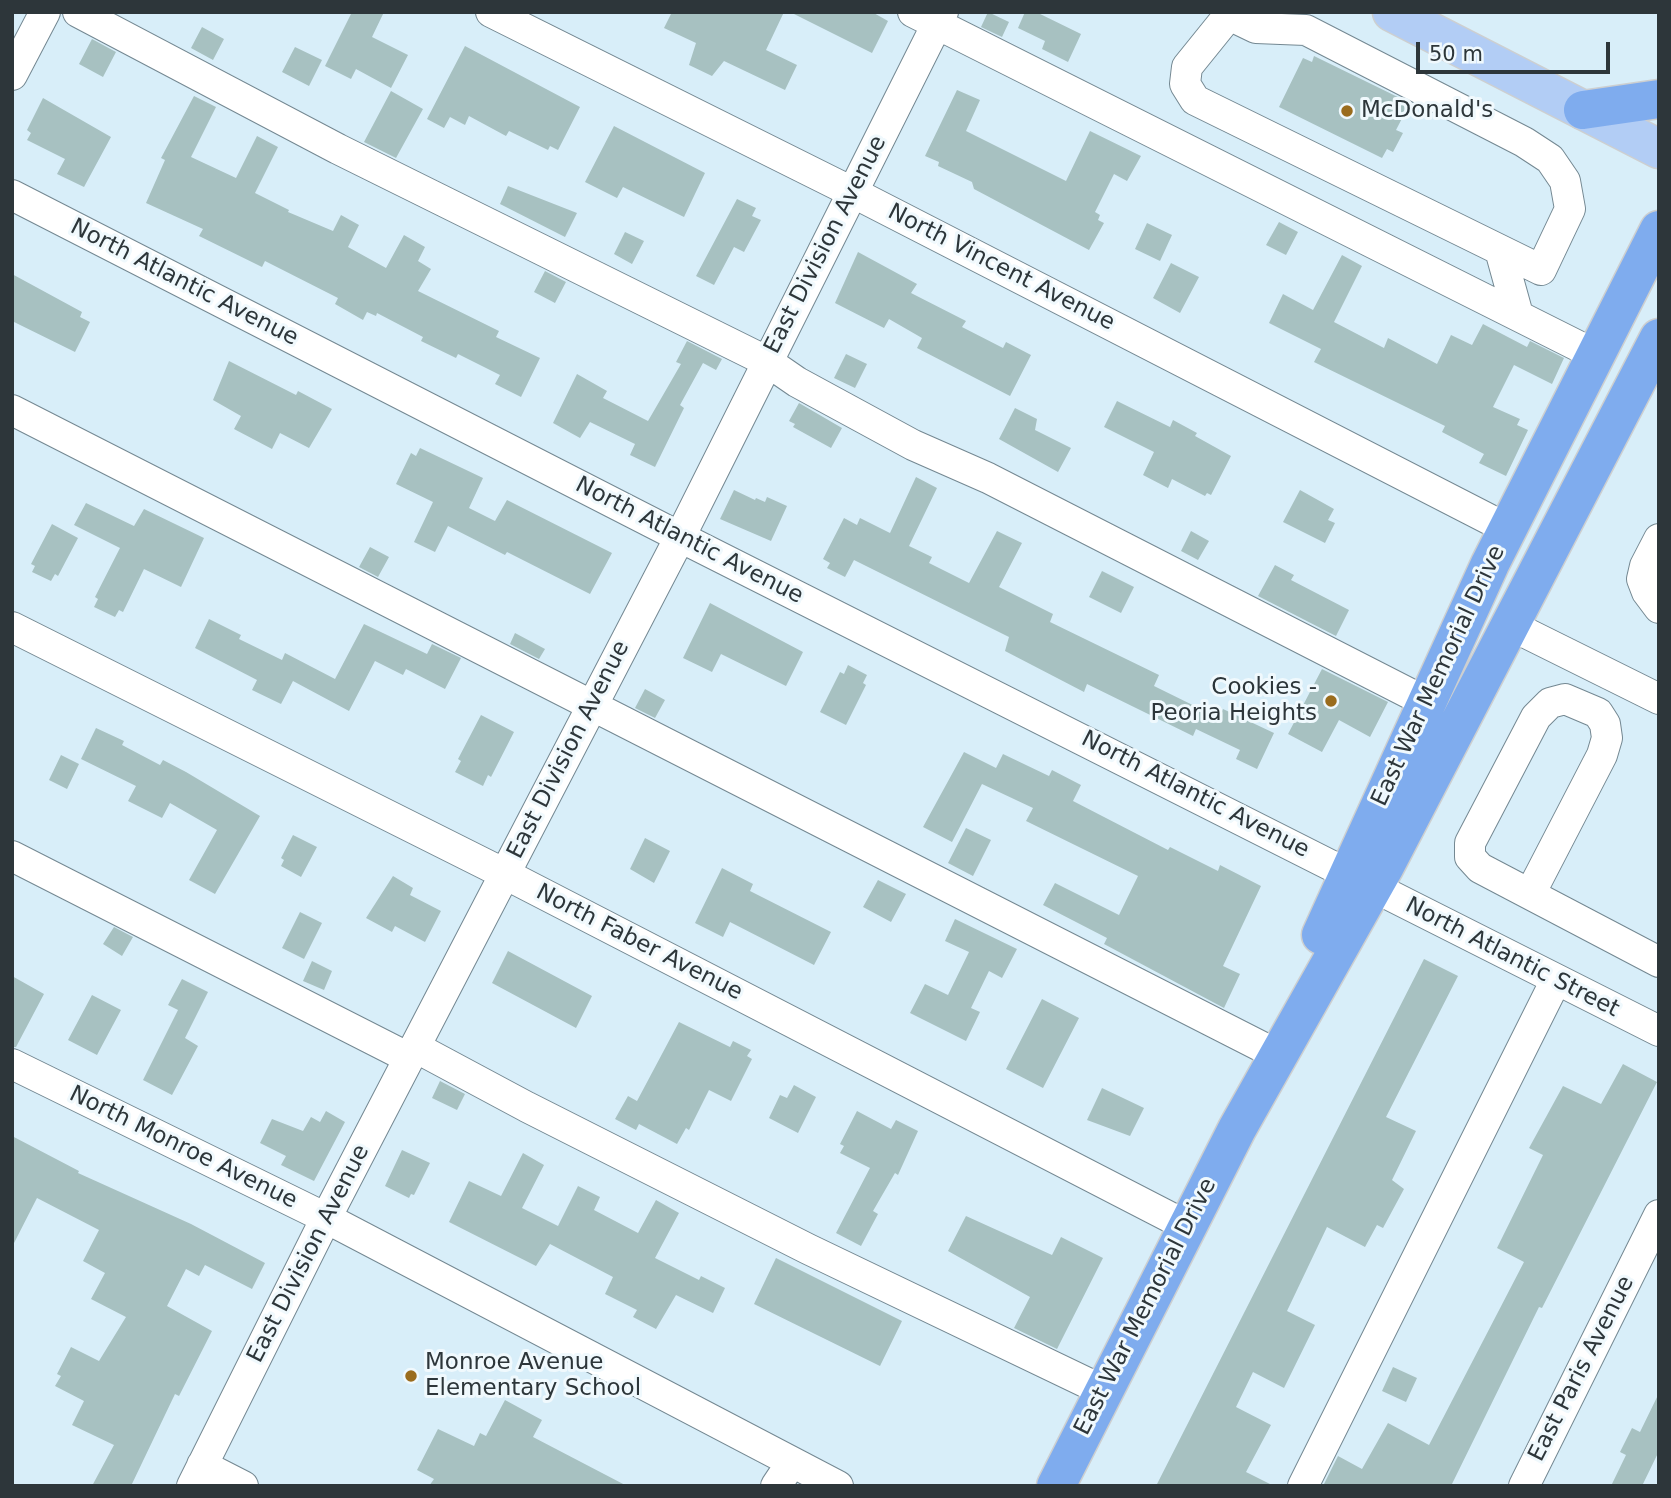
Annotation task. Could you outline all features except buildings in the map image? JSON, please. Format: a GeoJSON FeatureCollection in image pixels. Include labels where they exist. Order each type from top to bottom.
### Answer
{"type":"FeatureCollection","features":[{"type":"Feature","properties":{"kind":"highway"},"geometry":{"type":"LineString","coordinates":[[1583,110],[1659,99]]}},
{"type":"Feature","properties":{"kind":"highway","name":"East War Memorial Drive"},"geometry":{"type":"LineString","coordinates":[[1056,1486],[1363,880],[1426,702],[1508,528],[1659,230]]}},
{"type":"Feature","properties":{"kind":"highway","name":"East War Memorial Drive"},"geometry":{"type":"LineString","coordinates":[[1237,1129],[1270,1051],[1363,880],[1510,625],[1659,338]]}},
{"type":"Feature","properties":{"kind":"highway"},"geometry":{"type":"LineString","coordinates":[[1573,502],[1659,350]]}},
{"type":"Feature","properties":{"kind":"main road"},"geometry":{"type":"LineString","coordinates":[[1392,12],[1659,149]]}},
{"type":"Feature","properties":{"kind":"street"},"geometry":{"type":"LineString","coordinates":[[12,75],[45,12]]}},
{"type":"Feature","properties":{"kind":"street"},"geometry":{"type":"LineString","coordinates":[[78,12],[338,149],[768,362],[797,382],[912,445],[1000,484],[1426,702]]}},
{"type":"Feature","properties":{"kind":"street","name":"North Vincent Avenue"},"geometry":{"type":"LineString","coordinates":[[491,12],[852,192],[1508,528]]}},
{"type":"Feature","properties":{"kind":"street"},"geometry":{"type":"LineString","coordinates":[[1230,14],[1256,28],[1306,30],[1524,142],[1550,159],[1565,181],[1570,209],[1541,270],[1500,250],[1195,100],[1185,84],[1187,67],[1230,14]]}},
{"type":"Feature","properties":{"kind":"street"},"geometry":{"type":"LineString","coordinates":[[931,16],[1596,355]]}},
{"type":"Feature","properties":{"kind":"street","name":"East Division Avenue"},"geometry":{"type":"LineString","coordinates":[[197,1476],[326,1218],[768,362],[852,192],[931,16]]}},
{"type":"Feature","properties":{"kind":"street","name":"North Atlantic Avenue"},"geometry":{"type":"LineString","coordinates":[[12,195],[680,537],[1363,880]]}},
{"type":"Feature","properties":{"kind":"street"},"geometry":{"type":"LineString","coordinates":[[1500,250],[1518,315]]}},
{"type":"Feature","properties":{"kind":"street"},"geometry":{"type":"LineString","coordinates":[[12,410],[1110,967],[1270,1051]]}},
{"type":"Feature","properties":{"kind":"street"},"geometry":{"type":"LineString","coordinates":[[1659,539],[1645,566],[1642,579],[1647,592],[1659,608]]}},
{"type":"Feature","properties":{"kind":"street"},"geometry":{"type":"LineString","coordinates":[[1510,625],[1659,699]]}},
{"type":"Feature","properties":{"kind":"street","name":"North Faber Avenue"},"geometry":{"type":"LineString","coordinates":[[12,627],[505,873],[1187,1226]]}},
{"type":"Feature","properties":{"kind":"street"},"geometry":{"type":"LineString","coordinates":[[1530,894],[1602,755],[1607,738],[1605,724],[1598,713],[1566,699],[1550,703],[1536,717],[1470,843],[1470,857],[1480,867],[1530,894],[1659,962]]}},
{"type":"Feature","properties":{"kind":"street"},"geometry":{"type":"LineString","coordinates":[[12,856],[527,1107],[808,1249],[1104,1391]]}},
{"type":"Feature","properties":{"kind":"street","name":"North Atlantic Street"},"geometry":{"type":"LineString","coordinates":[[1363,880],[1391,898],[1659,1031]]}},
{"type":"Feature","properties":{"kind":"street"},"geometry":{"type":"LineString","coordinates":[[1303,1486],[1556,980]]}},
{"type":"Feature","properties":{"kind":"street","name":"North Monroe Avenue"},"geometry":{"type":"LineString","coordinates":[[12,1064],[326,1218],[784,1474],[838,1486]]}},
{"type":"Feature","properties":{"kind":"street","name":"East Paris Avenue"},"geometry":{"type":"LineString","coordinates":[[1524,1486],[1659,1215]]}},
{"type":"Feature","properties":{"kind":"street"},"geometry":{"type":"LineString","coordinates":[[197,1476],[243,1486]]}},
{"type":"Feature","properties":{"kind":"place","name":"McDonald's"},"geometry":{"type":"Point","coordinates":[1347,111]}},
{"type":"Feature","properties":{"kind":"place","name":"Cookies - Peoria Heights"},"geometry":{"type":"Point","coordinates":[1331,701]}},
{"type":"Feature","properties":{"kind":"place","name":"Monroe Avenue Elementary School"},"geometry":{"type":"Point","coordinates":[411,1376]}}]}
